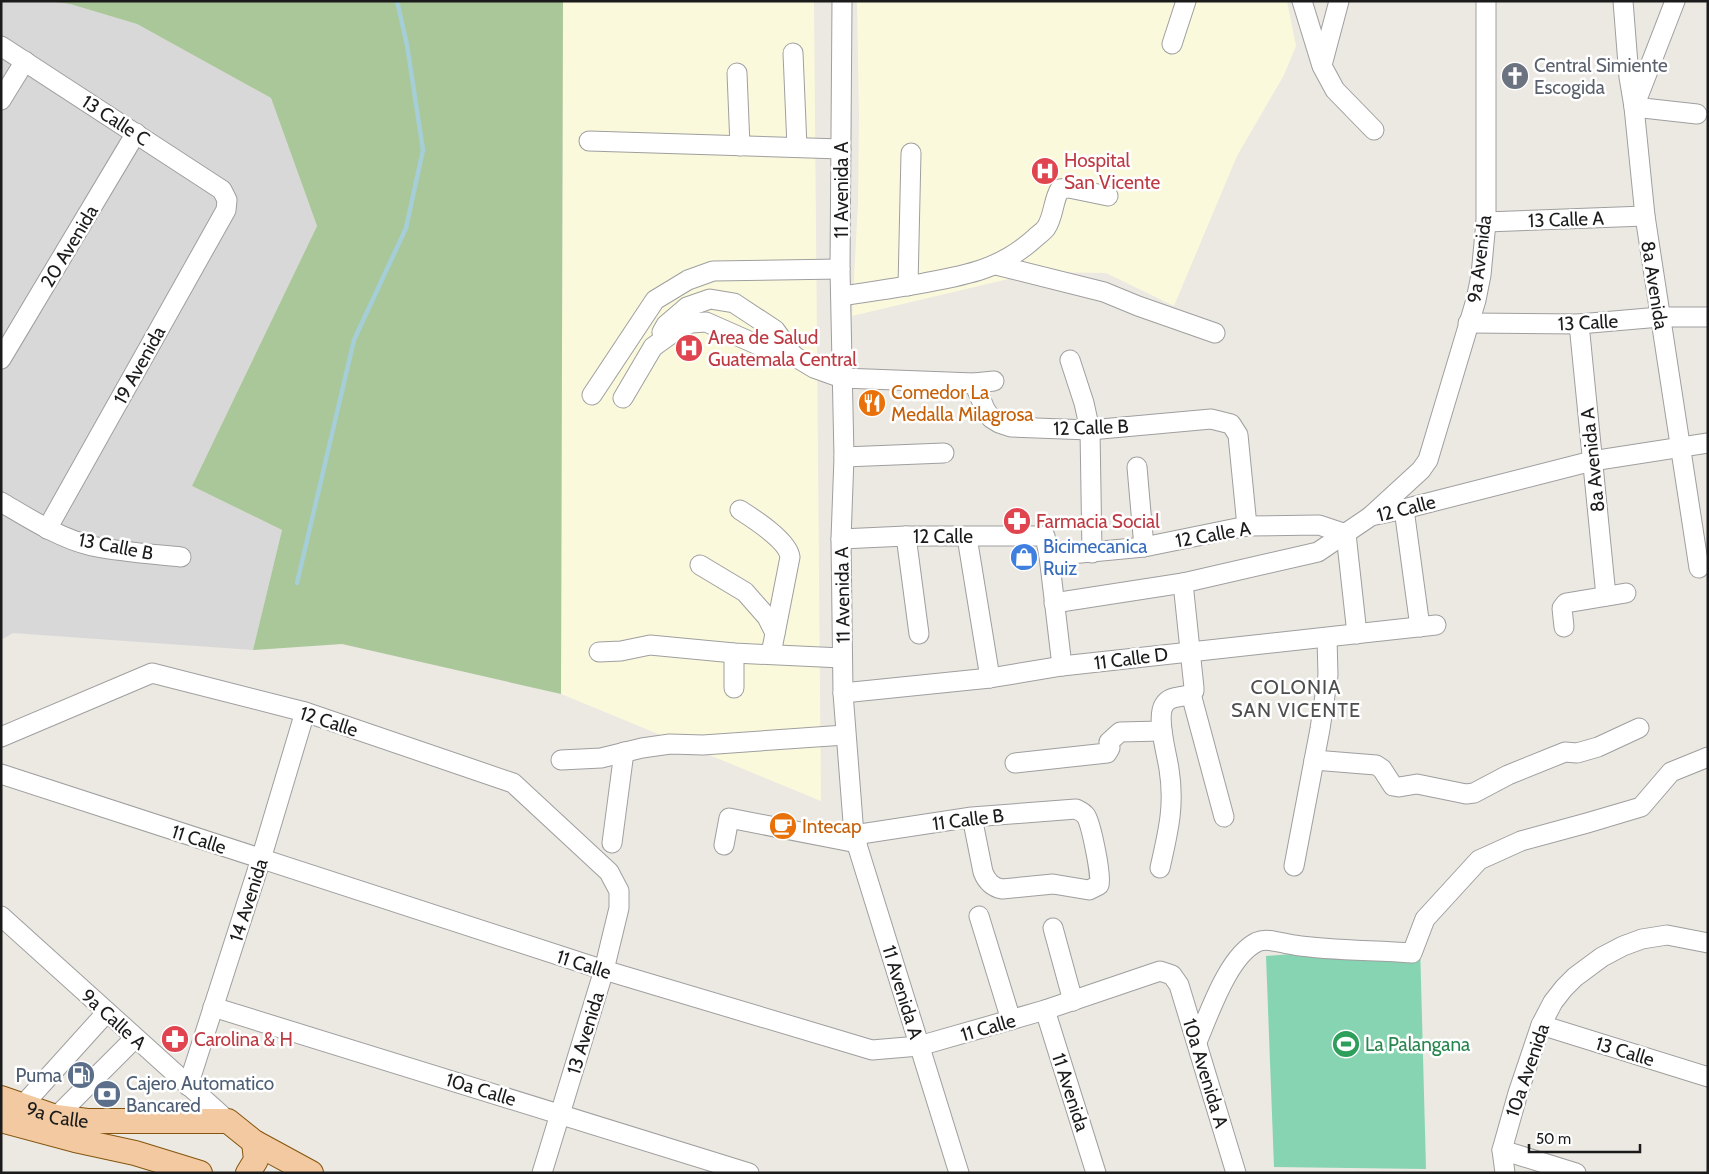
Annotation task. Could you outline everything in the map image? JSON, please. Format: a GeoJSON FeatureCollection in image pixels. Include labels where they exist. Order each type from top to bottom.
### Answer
{"type":"FeatureCollection","features":[{"type":"Feature","properties":{"kind":"main road","name":"9a Calle"},"geometry":{"type":"LineString","coordinates":[[12,1102],[56,1117],[87,1121],[228,1122]]}},
{"type":"Feature","properties":{"kind":"main road","name":"9a Calle"},"geometry":{"type":"LineString","coordinates":[[1,1120],[75,1140],[134,1152],[163,1167],[200,1173]]}},
{"type":"Feature","properties":{"kind":"main road"},"geometry":{"type":"LineString","coordinates":[[228,1122],[254,1142],[311,1173]]}},
{"type":"Feature","properties":{"kind":"main road"},"geometry":{"type":"LineString","coordinates":[[248,1173],[256,1160],[254,1142]]}},
{"type":"Feature","properties":{"kind":"street","name":"11 Avenida A"},"geometry":{"type":"LineString","coordinates":[[842,1],[840,269],[844,457],[841,539],[842,658],[845,735],[855,839],[959,1173]]}},
{"type":"Feature","properties":{"kind":"street"},"geometry":{"type":"LineString","coordinates":[[1172,44],[1186,1]]}},
{"type":"Feature","properties":{"kind":"street"},"geometry":{"type":"LineString","coordinates":[[1302,1],[1322,66],[1335,90],[1374,130]]}},
{"type":"Feature","properties":{"kind":"street"},"geometry":{"type":"LineString","coordinates":[[1322,66],[1339,1]]}},
{"type":"Feature","properties":{"kind":"street","name":"9a Avenida"},"geometry":{"type":"LineString","coordinates":[[1371,516],[1420,470],[1428,460],[1476,300],[1486,222],[1486,1]]}},
{"type":"Feature","properties":{"kind":"street","name":"8a Avenida"},"geometry":{"type":"LineString","coordinates":[[1623,1],[1629,77],[1634,107],[1645,216],[1679,448],[1699,568]]}},
{"type":"Feature","properties":{"kind":"street"},"geometry":{"type":"LineString","coordinates":[[1675,1],[1634,107],[1698,114]]}},
{"type":"Feature","properties":{"kind":"street","name":"13 Calle C"},"geometry":{"type":"LineString","coordinates":[[1,46],[222,190],[227,200]]}},
{"type":"Feature","properties":{"kind":"street"},"geometry":{"type":"LineString","coordinates":[[793,53],[797,147]]}},
{"type":"Feature","properties":{"kind":"street"},"geometry":{"type":"LineString","coordinates":[[1,100],[25,61]]}},
{"type":"Feature","properties":{"kind":"street"},"geometry":{"type":"LineString","coordinates":[[737,73],[740,146]]}},
{"type":"Feature","properties":{"kind":"street","name":"20 Avenida"},"geometry":{"type":"LineString","coordinates":[[1,359],[136,133]]}},
{"type":"Feature","properties":{"kind":"street"},"geometry":{"type":"LineString","coordinates":[[589,141],[841,149]]}},
{"type":"Feature","properties":{"kind":"street"},"geometry":{"type":"LineString","coordinates":[[908,286],[911,152]]}},
{"type":"Feature","properties":{"kind":"street"},"geometry":{"type":"LineString","coordinates":[[841,296],[970,275],[996,265],[1020,252],[1046,228],[1056,202],[1056,196],[1060,190],[1069,188],[1108,196]]}},
{"type":"Feature","properties":{"kind":"street","name":"19 Avenida"},"geometry":{"type":"LineString","coordinates":[[47,529],[226,210],[227,200]]}},
{"type":"Feature","properties":{"kind":"street","name":"13 Calle A"},"geometry":{"type":"LineString","coordinates":[[1486,222],[1645,216]]}},
{"type":"Feature","properties":{"kind":"street"},"geometry":{"type":"LineString","coordinates":[[996,265],[1104,292],[1215,333]]}},
{"type":"Feature","properties":{"kind":"street"},"geometry":{"type":"LineString","coordinates":[[592,395],[655,300],[688,280],[713,271],[840,269]]}},
{"type":"Feature","properties":{"kind":"street"},"geometry":{"type":"LineString","coordinates":[[622,398],[666,325],[687,307],[710,299],[734,303],[775,330],[794,356]]}},
{"type":"Feature","properties":{"kind":"street","name":"13 Calle"},"geometry":{"type":"LineString","coordinates":[[1468,323],[1579,324],[1660,317],[1708,316]]}},
{"type":"Feature","properties":{"kind":"street"},"geometry":{"type":"LineString","coordinates":[[653,346],[678,329],[691,323],[706,322],[758,345],[794,356],[814,368],[842,378],[974,383],[994,381]]}},
{"type":"Feature","properties":{"kind":"street","name":"8a Avenida A"},"geometry":{"type":"LineString","coordinates":[[1579,324],[1606,596]]}},
{"type":"Feature","properties":{"kind":"street"},"geometry":{"type":"LineString","coordinates":[[1070,360],[1084,403],[1090,430],[1092,552]]}},
{"type":"Feature","properties":{"kind":"street","name":"12 Calle B"},"geometry":{"type":"LineString","coordinates":[[974,383],[991,418],[1011,427],[1090,430],[1212,419],[1231,424],[1238,434],[1247,526]]}},
{"type":"Feature","properties":{"kind":"street","name":"12 Calle"},"geometry":{"type":"LineString","coordinates":[[1054,603],[1183,583],[1318,552],[1371,516],[1592,461],[1708,443]]}},
{"type":"Feature","properties":{"kind":"street"},"geometry":{"type":"LineString","coordinates":[[844,457],[944,454]]}},
{"type":"Feature","properties":{"kind":"street"},"geometry":{"type":"LineString","coordinates":[[1137,467],[1144,547]]}},
{"type":"Feature","properties":{"kind":"street","name":"13 Calle B"},"geometry":{"type":"LineString","coordinates":[[1,502],[47,529],[91,546],[181,557]]}},
{"type":"Feature","properties":{"kind":"street","name":"11 Calle D"},"geometry":{"type":"LineString","coordinates":[[843,693],[990,678],[1062,666],[1190,651],[1428,626],[1404,509]]}},
{"type":"Feature","properties":{"kind":"street"},"geometry":{"type":"LineString","coordinates":[[740,510],[759,523],[786,547],[789,552],[790,557],[771,654]]}},
{"type":"Feature","properties":{"kind":"street","name":"12 Calle A"},"geometry":{"type":"LineString","coordinates":[[1049,556],[1144,547],[1247,526],[1319,525],[1346,534]]}},
{"type":"Feature","properties":{"kind":"street"},"geometry":{"type":"LineString","coordinates":[[1346,534],[1357,634]]}},
{"type":"Feature","properties":{"kind":"street"},"geometry":{"type":"LineString","coordinates":[[906,536],[919,634]]}},
{"type":"Feature","properties":{"kind":"street","name":"12 Calle"},"geometry":{"type":"LineString","coordinates":[[841,539],[906,536],[1045,536],[1049,556]]}},
{"type":"Feature","properties":{"kind":"street"},"geometry":{"type":"LineString","coordinates":[[967,537],[990,678]]}},
{"type":"Feature","properties":{"kind":"street"},"geometry":{"type":"LineString","coordinates":[[1049,556],[1062,666]]}},
{"type":"Feature","properties":{"kind":"street"},"geometry":{"type":"LineString","coordinates":[[700,565],[745,592],[767,617],[775,633]]}},
{"type":"Feature","properties":{"kind":"street"},"geometry":{"type":"LineString","coordinates":[[1183,583],[1194,688],[1191,694],[1224,817]]}},
{"type":"Feature","properties":{"kind":"street"},"geometry":{"type":"LineString","coordinates":[[1564,627],[1562,608],[1566,603],[1626,593]]}},
{"type":"Feature","properties":{"kind":"street"},"geometry":{"type":"LineString","coordinates":[[1294,866],[1328,675],[1327,638]]}},
{"type":"Feature","properties":{"kind":"street"},"geometry":{"type":"LineString","coordinates":[[600,652],[621,651],[650,645],[734,653],[842,658]]}},
{"type":"Feature","properties":{"kind":"street"},"geometry":{"type":"LineString","coordinates":[[734,653],[734,688]]}},
{"type":"Feature","properties":{"kind":"street","name":"12 Calle"},"geometry":{"type":"LineString","coordinates":[[1,737],[152,673],[306,712],[513,784],[609,872],[619,891]]}},
{"type":"Feature","properties":{"kind":"street"},"geometry":{"type":"LineString","coordinates":[[1160,868],[1173,800],[1161,714],[1164,703],[1174,697],[1191,694]]}},
{"type":"Feature","properties":{"kind":"street","name":"14 Avenida"},"geometry":{"type":"LineString","coordinates":[[188,1086],[306,712]]}},
{"type":"Feature","properties":{"kind":"street"},"geometry":{"type":"LineString","coordinates":[[1314,760],[1380,766],[1393,786],[1417,784],[1466,794],[1565,752],[1577,753],[1598,747],[1639,728]]}},
{"type":"Feature","properties":{"kind":"street"},"geometry":{"type":"LineString","coordinates":[[1015,763],[1107,753],[1110,748],[1109,742],[1120,732],[1162,731]]}},
{"type":"Feature","properties":{"kind":"street"},"geometry":{"type":"LineString","coordinates":[[561,760],[601,758],[670,744],[703,745],[845,735]]}},
{"type":"Feature","properties":{"kind":"street"},"geometry":{"type":"LineString","coordinates":[[612,843],[624,752]]}},
{"type":"Feature","properties":{"kind":"street"},"geometry":{"type":"LineString","coordinates":[[1196,1042],[1226,976],[1244,953],[1257,942],[1267,940],[1295,945],[1412,952],[1425,919],[1479,860],[1521,841],[1641,806],[1671,772],[1708,757]]}},
{"type":"Feature","properties":{"kind":"street","name":"11 Calle"},"geometry":{"type":"LineString","coordinates":[[1,774],[604,970],[872,1050],[919,1046],[1045,1010],[1160,971],[1172,975]]}},
{"type":"Feature","properties":{"kind":"street","name":"11 Calle B"},"geometry":{"type":"LineString","coordinates":[[724,845],[729,818],[855,839],[972,817],[1069,809],[1081,811],[1089,822],[1100,874],[1099,885],[1089,890],[1052,884],[996,888],[990,883],[983,872],[972,817]]}},
{"type":"Feature","properties":{"kind":"street","name":"13 Avenida"},"geometry":{"type":"LineString","coordinates":[[542,1173],[604,970],[618,908],[619,891]]}},
{"type":"Feature","properties":{"kind":"street","name":"9a Calle A"},"geometry":{"type":"LineString","coordinates":[[1,916],[228,1122]]}},
{"type":"Feature","properties":{"kind":"street"},"geometry":{"type":"LineString","coordinates":[[979,916],[1011,1020]]}},
{"type":"Feature","properties":{"kind":"street"},"geometry":{"type":"LineString","coordinates":[[1053,928],[1073,1001]]}},
{"type":"Feature","properties":{"kind":"street","name":"10a Avenida"},"geometry":{"type":"LineString","coordinates":[[1505,1173],[1502,1150],[1518,1093],[1541,1025],[1553,1002],[1575,976],[1602,957],[1642,939],[1668,936],[1708,943]]}},
{"type":"Feature","properties":{"kind":"street","name":"10a Avenida A"},"geometry":{"type":"LineString","coordinates":[[1172,975],[1179,985],[1236,1173]]}},
{"type":"Feature","properties":{"kind":"street","name":"10a Calle"},"geometry":{"type":"LineString","coordinates":[[213,1007],[749,1173]]}},
{"type":"Feature","properties":{"kind":"street","name":"11 Avenida"},"geometry":{"type":"LineString","coordinates":[[1045,1010],[1096,1173]]}},
{"type":"Feature","properties":{"kind":"street"},"geometry":{"type":"LineString","coordinates":[[12,1102],[107,1012]]}},
{"type":"Feature","properties":{"kind":"street","name":"13 Calle"},"geometry":{"type":"LineString","coordinates":[[1541,1025],[1708,1077]]}},
{"type":"Feature","properties":{"kind":"street"},"geometry":{"type":"LineString","coordinates":[[56,1117],[136,1038]]}},
{"type":"Feature","properties":{"kind":"street"},"geometry":{"type":"LineString","coordinates":[[1502,1150],[1576,1173]]}},
{"type":"Feature","properties":{"kind":"shaded area"},"geometry":{"type":"Polygon","coordinates":[[[1,1],[47,1],[70,4],[137,24],[271,98],[317,226],[192,486],[282,530],[253,650],[13,633],[1,640],[1,1]]]}},
{"type":"Feature","properties":{"kind":"shaded area","name":"Area de Salud Guatemala Central"},"geometry":{"type":"Polygon","coordinates":[[[563,1],[814,1],[821,801],[561,694],[563,1]]]}},
{"type":"Feature","properties":{"kind":"shaded area","name":"Hospital San Vicente"},"geometry":{"type":"Polygon","coordinates":[[[857,1],[1287,1],[1296,46],[1284,75],[1237,156],[1174,306],[1106,273],[1038,272],[852,316],[858,202],[857,1]]]}},
{"type":"Feature","properties":{"kind":"green space"},"geometry":{"type":"Polygon","coordinates":[[[47,1],[563,1],[561,694],[342,644],[253,650],[282,530],[192,486],[317,226],[271,98],[137,24],[70,4],[47,1]]]}},
{"type":"Feature","properties":{"kind":"green space","name":"La Palangana"},"geometry":{"type":"Polygon","coordinates":[[[1420,944],[1426,1169],[1274,1167],[1266,956],[1420,944]]]}},
{"type":"Feature","properties":{"kind":"waterway"},"geometry":{"type":"LineString","coordinates":[[297,583],[354,340],[406,228],[423,150],[407,45],[397,1]]}},
{"type":"Feature","properties":{"kind":"place","name":"Central Simiente Escogida"},"geometry":{"type":"Point","coordinates":[1515,76]}},
{"type":"Feature","properties":{"kind":"place","name":"Hospital San Vicente"},"geometry":{"type":"Point","coordinates":[1045,171]}},
{"type":"Feature","properties":{"kind":"place","name":"Area de Salud Guatemala Central"},"geometry":{"type":"Point","coordinates":[689,348]}},
{"type":"Feature","properties":{"kind":"place","name":"Comedor La Medalla Milagrosa"},"geometry":{"type":"Point","coordinates":[872,403]}},
{"type":"Feature","properties":{"kind":"place","name":"Farmacia Social"},"geometry":{"type":"Point","coordinates":[1017,521]}},
{"type":"Feature","properties":{"kind":"place","name":"Bicimecanica Ruiz"},"geometry":{"type":"Point","coordinates":[1024,557]}},
{"type":"Feature","properties":{"kind":"place","name":"Intecap"},"geometry":{"type":"Point","coordinates":[783,826]}},
{"type":"Feature","properties":{"kind":"place","name":"Carolina & H"},"geometry":{"type":"Point","coordinates":[175,1039]}},
{"type":"Feature","properties":{"kind":"place","name":"La Palangana"},"geometry":{"type":"Point","coordinates":[1346,1044]}},
{"type":"Feature","properties":{"kind":"place","name":"Puma"},"geometry":{"type":"Point","coordinates":[81,1075]}},
{"type":"Feature","properties":{"kind":"place","name":"Cajero Automatico Bancared"},"geometry":{"type":"Point","coordinates":[107,1094]}},
{"type":"Feature","properties":{"kind":"district","name":"COLONIA SAN VICENTE"},"geometry":{"type":"Point","coordinates":[1296,698]}}]}
